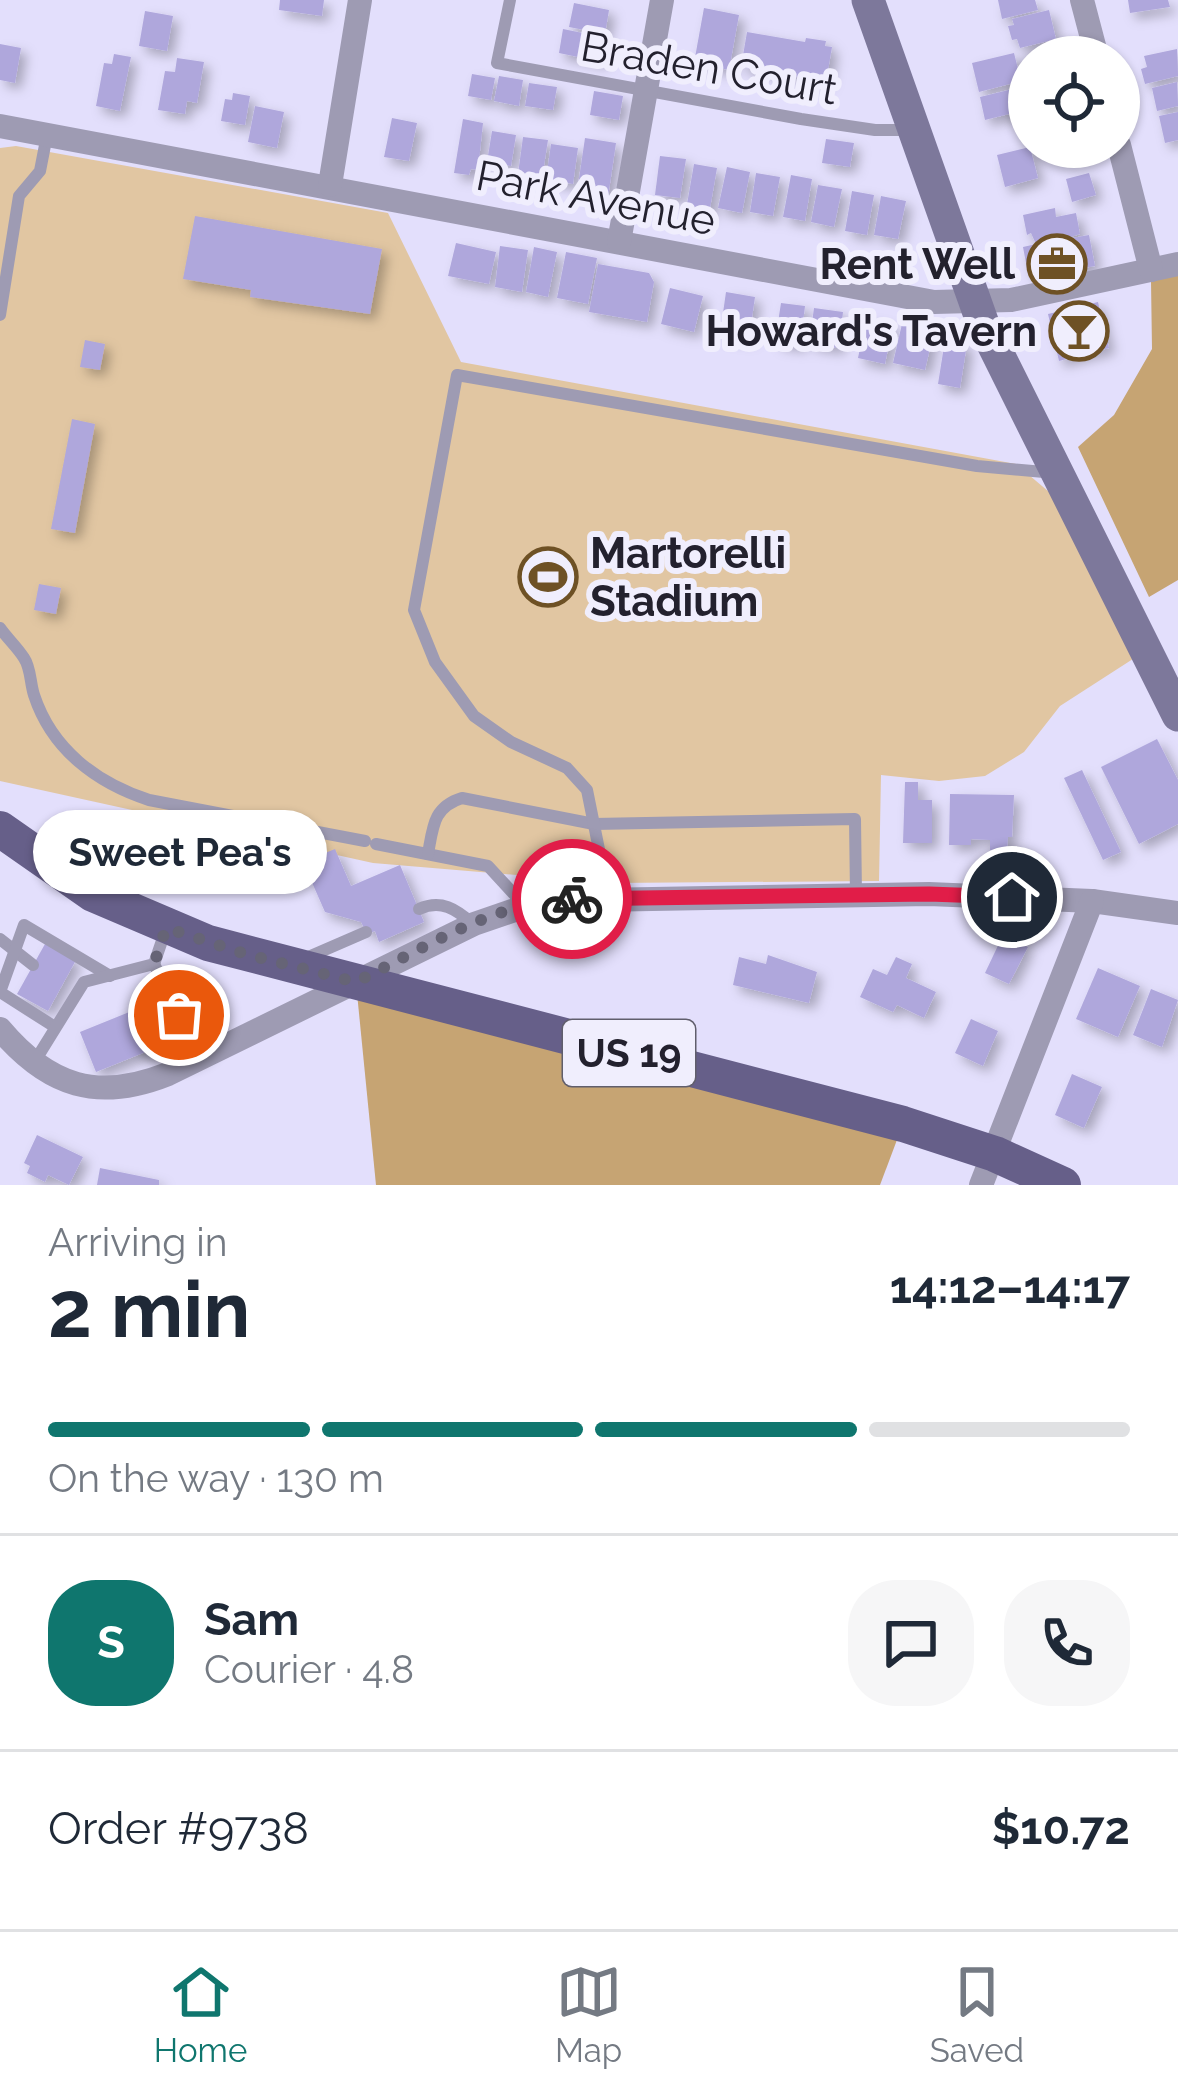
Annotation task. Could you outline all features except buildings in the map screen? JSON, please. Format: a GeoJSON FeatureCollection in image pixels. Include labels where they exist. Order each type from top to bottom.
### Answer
{"type":"FeatureCollection","features":[{"type":"Feature","properties":{"kind":"main road","name":"US 19"},"geometry":{"type":"LineString","coordinates":[[2,837],[93,894],[166,928],[288,965],[903,1124],[988,1169],[1063,1185]]}},
{"type":"Feature","properties":{"kind":"street"},"geometry":{"type":"LineString","coordinates":[[331,185],[360,0]]}},
{"type":"Feature","properties":{"kind":"street"},"geometry":{"type":"LineString","coordinates":[[620,242],[662,0]]}},
{"type":"Feature","properties":{"kind":"street"},"geometry":{"type":"LineString","coordinates":[[868,0],[974,303],[1178,715]]}},
{"type":"Feature","properties":{"kind":"street"},"geometry":{"type":"LineString","coordinates":[[1082,0],[1091,36]]}},
{"type":"Feature","properties":{"kind":"street","name":"Park Avenue"},"geometry":{"type":"LineString","coordinates":[[0,126],[934,302],[1011,300],[1178,264]]}},
{"type":"Feature","properties":{"kind":"street"},"geometry":{"type":"LineString","coordinates":[[1125,168],[1151,270]]}},
{"type":"Feature","properties":{"kind":"street"},"geometry":{"type":"LineString","coordinates":[[0,1029],[34,1062],[90,1089],[137,1086],[474,924],[524,905],[609,898],[856,895],[1092,901],[1178,913]]}},
{"type":"Feature","properties":{"kind":"street"},"geometry":{"type":"LineString","coordinates":[[988,1169],[1092,901]]}},
{"type":"Feature","properties":{"kind":"lane","name":"Braden Court"},"geometry":{"type":"LineString","coordinates":[[510,0],[496,63],[875,130],[910,130]]}},
{"type":"Feature","properties":{"kind":"lane"},"geometry":{"type":"LineString","coordinates":[[0,315],[20,196],[40,171],[47,135]]}},
{"type":"Feature","properties":{"kind":"lane"},"geometry":{"type":"LineString","coordinates":[[609,898],[587,790],[567,768],[511,742],[474,716],[435,662],[414,610],[457,375],[977,466],[1057,473]]}},
{"type":"Feature","properties":{"kind":"lane"},"geometry":{"type":"LineString","coordinates":[[0,628],[27,661],[34,696],[51,730],[83,767],[116,790],[488,866],[524,905]]}},
{"type":"Feature","properties":{"kind":"lane"},"geometry":{"type":"LineString","coordinates":[[428,854],[437,812],[462,797],[594,824],[855,818],[856,895]]}},
{"type":"Feature","properties":{"kind":"lane"},"geometry":{"type":"LineString","coordinates":[[419,909],[449,907],[474,924]]}},
{"type":"Feature","properties":{"kind":"lane"},"geometry":{"type":"LineString","coordinates":[[55,1027],[0,992],[24,925],[110,976]]}},
{"type":"Feature","properties":{"kind":"lane"},"geometry":{"type":"LineString","coordinates":[[166,928],[154,964],[179,1015]]}},
{"type":"Feature","properties":{"kind":"lane"},"geometry":{"type":"LineString","coordinates":[[288,965],[366,932]]}},
{"type":"Feature","properties":{"kind":"lane"},"geometry":{"type":"LineString","coordinates":[[0,939],[33,965]]}},
{"type":"Feature","properties":{"kind":"lane"},"geometry":{"type":"LineString","coordinates":[[34,1062],[84,982],[154,964]]}},
{"type":"Feature","properties":{"kind":"lane"},"geometry":{"type":"LineString","coordinates":[[63,983],[77,992]]}},
{"type":"Feature","properties":{"kind":"shaded area","name":"Martorelli Stadium"},"geometry":{"type":"Polygon","coordinates":[[[16,146],[388,213],[461,362],[1016,464],[1055,497],[1136,657],[1060,706],[1024,752],[985,776],[939,781],[881,775],[879,881],[612,883],[373,863],[0,781],[0,148],[16,146]]]}},
{"type":"Feature","properties":{"kind":"shaded area"},"geometry":{"type":"Polygon","coordinates":[[[1178,275],[1178,580],[1149,597],[1078,447],[1114,415],[1152,349],[1151,281],[1178,275]]]}},
{"type":"Feature","properties":{"kind":"shaded area"},"geometry":{"type":"Polygon","coordinates":[[[356,983],[903,1124],[880,1185],[376,1185],[356,983]]]}},
{"type":"Feature","properties":{"kind":"way so far"},"geometry":{"type":"LineString","coordinates":[[179,1015],[154,964],[166,928],[356,982],[496,914],[542,901],[572,899]]}},
{"type":"Feature","properties":{"kind":"place","name":"Rent Well"},"geometry":{"type":"Point","coordinates":[1057,264]}},
{"type":"Feature","properties":{"kind":"place","name":"Howard's Tavern"},"geometry":{"type":"Point","coordinates":[1079,331]}},
{"type":"Feature","properties":{"kind":"place","name":"Martorelli Stadium"},"geometry":{"type":"Point","coordinates":[548,577]}},
{"type":"Feature","properties":{"kind":"place","name":"Sweet Pea's"},"geometry":{"type":"Point","coordinates":[179,1015]}},
{"type":"Feature","properties":{"kind":"route"},"geometry":{"type":"LineString","coordinates":[[572,899],[1012,897]]}}]}
